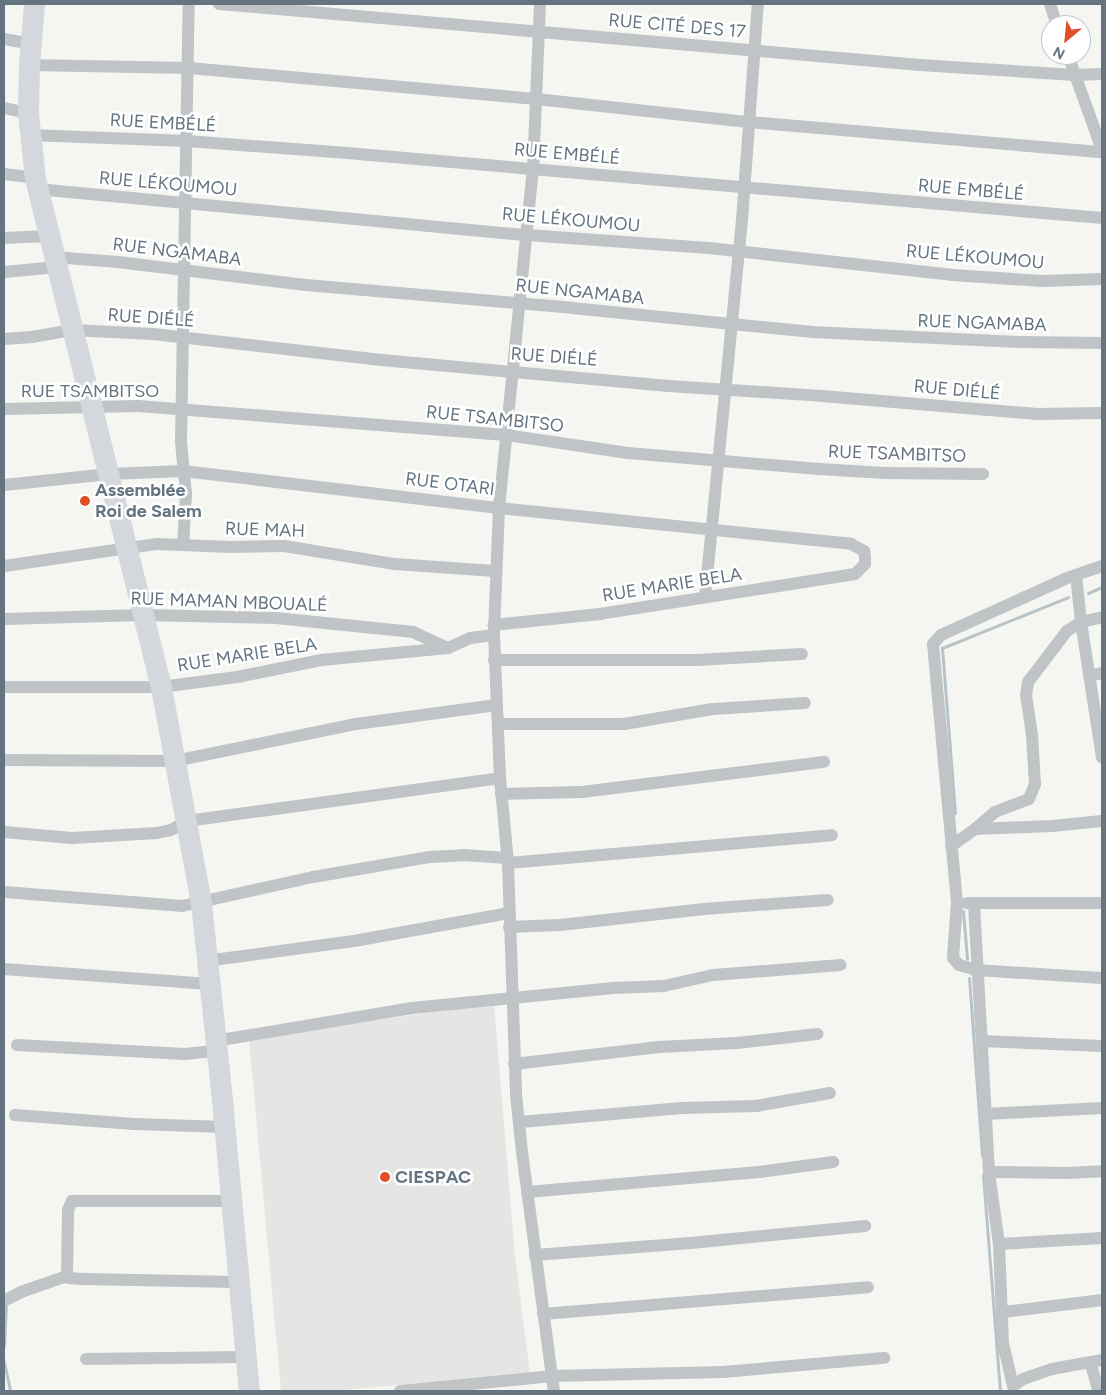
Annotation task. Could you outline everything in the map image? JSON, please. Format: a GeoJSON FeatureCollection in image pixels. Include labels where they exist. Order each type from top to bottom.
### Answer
{"type":"FeatureCollection","features":[{"type":"Feature","properties":{"kind":"highway"},"geometry":{"type":"LineString","coordinates":[[34,4],[28,113],[29,135],[36,183],[161,687],[201,903],[249,1391]]}},
{"type":"Feature","properties":{"kind":"street"},"geometry":{"type":"LineString","coordinates":[[183,545],[186,507],[182,409],[185,337],[189,4]]}},
{"type":"Feature","properties":{"kind":"street","name":"RUE CITÉ DES 17"},"geometry":{"type":"LineString","coordinates":[[219,4],[336,9],[540,32],[920,65],[1102,74]]}},
{"type":"Feature","properties":{"kind":"street"},"geometry":{"type":"LineString","coordinates":[[540,4],[533,168],[499,508],[495,570],[494,660],[501,794],[508,860],[508,913],[514,997],[514,1064],[527,1192],[554,1391]]}},
{"type":"Feature","properties":{"kind":"street"},"geometry":{"type":"LineString","coordinates":[[705,597],[739,251],[758,4]]}},
{"type":"Feature","properties":{"kind":"street"},"geometry":{"type":"LineString","coordinates":[[4,39],[30,55],[536,99],[748,122],[1102,151],[1072,65]]}},
{"type":"Feature","properties":{"kind":"street"},"geometry":{"type":"LineString","coordinates":[[4,108],[28,113]]}},
{"type":"Feature","properties":{"kind":"street","name":"RUE EMBÉLÉ"},"geometry":{"type":"LineString","coordinates":[[29,135],[188,142],[533,168],[1102,218]]}},
{"type":"Feature","properties":{"kind":"street","name":"RUE LÉKOUMOU"},"geometry":{"type":"LineString","coordinates":[[4,174],[36,183],[186,202],[527,235],[739,251],[1024,281],[1102,278]]}},
{"type":"Feature","properties":{"kind":"street"},"geometry":{"type":"LineString","coordinates":[[4,238],[48,236]]}},
{"type":"Feature","properties":{"kind":"street","name":"RUE NGAMABA"},"geometry":{"type":"LineString","coordinates":[[4,272],[55,262],[185,270],[306,285],[520,303],[813,332],[1040,343],[1102,343]]}},
{"type":"Feature","properties":{"kind":"street","name":"RUE DIÉLÉ"},"geometry":{"type":"LineString","coordinates":[[4,339],[39,336],[72,330],[185,337],[371,359],[513,372],[1037,414],[1102,413]]}},
{"type":"Feature","properties":{"kind":"street","name":"RUE TSAMBITSO"},"geometry":{"type":"LineString","coordinates":[[4,409],[138,406],[506,435],[628,453],[885,473],[983,474]]}},
{"type":"Feature","properties":{"kind":"street","name":"RUE OTARI"},"geometry":{"type":"LineString","coordinates":[[4,485],[109,474],[184,471],[499,508],[851,544],[864,551],[865,557],[865,564],[855,574]]}},
{"type":"Feature","properties":{"kind":"street","name":"RUE MAH"},"geometry":{"type":"LineString","coordinates":[[4,566],[158,544],[231,547],[284,546],[394,564],[495,570]]}},
{"type":"Feature","properties":{"kind":"street"},"geometry":{"type":"LineString","coordinates":[[1102,566],[1076,575],[941,634],[932,644],[957,902],[953,958],[959,965],[977,970],[1102,978]]}},
{"type":"Feature","properties":{"kind":"street","name":"RUE MARIE BELA"},"geometry":{"type":"LineString","coordinates":[[4,687],[161,687],[237,677],[321,660],[448,648],[494,630],[855,574]]}},
{"type":"Feature","properties":{"kind":"street"},"geometry":{"type":"LineString","coordinates":[[1076,575],[1089,676],[1102,749]]}},
{"type":"Feature","properties":{"kind":"street","name":"RUE MAMAN MBOUALÉ"},"geometry":{"type":"LineString","coordinates":[[4,619],[142,615],[276,618],[391,628],[413,632],[448,648]]}},
{"type":"Feature","properties":{"kind":"street"},"geometry":{"type":"LineString","coordinates":[[951,846],[994,812],[1030,798],[1035,784],[1032,735],[1026,696],[1028,682],[1067,631],[1081,622],[1102,617]]}},
{"type":"Feature","properties":{"kind":"street"},"geometry":{"type":"LineString","coordinates":[[494,660],[697,660],[802,654]]}},
{"type":"Feature","properties":{"kind":"street"},"geometry":{"type":"LineString","coordinates":[[1089,676],[1102,673]]}},
{"type":"Feature","properties":{"kind":"street"},"geometry":{"type":"LineString","coordinates":[[498,724],[624,724],[713,709],[805,704]]}},
{"type":"Feature","properties":{"kind":"street"},"geometry":{"type":"LineString","coordinates":[[4,760],[175,762],[356,724],[497,705]]}},
{"type":"Feature","properties":{"kind":"street"},"geometry":{"type":"LineString","coordinates":[[501,794],[582,792],[824,762]]}},
{"type":"Feature","properties":{"kind":"street"},"geometry":{"type":"LineString","coordinates":[[4,832],[72,838],[158,833],[171,830],[187,821],[500,778]]}},
{"type":"Feature","properties":{"kind":"street"},"geometry":{"type":"LineString","coordinates":[[976,828],[1052,826],[1102,821]]}},
{"type":"Feature","properties":{"kind":"street"},"geometry":{"type":"LineString","coordinates":[[4,892],[182,906],[313,876],[430,857],[463,855],[508,860],[832,835]]}},
{"type":"Feature","properties":{"kind":"street"},"geometry":{"type":"LineString","coordinates":[[510,927],[560,925],[704,910],[828,900]]}},
{"type":"Feature","properties":{"kind":"street"},"geometry":{"type":"LineString","coordinates":[[957,902],[974,904],[1102,903]]}},
{"type":"Feature","properties":{"kind":"street"},"geometry":{"type":"LineString","coordinates":[[974,904],[989,1172],[999,1244],[1005,1357],[1012,1389],[1023,1379],[1052,1369],[1097,1362],[1098,1391]]}},
{"type":"Feature","properties":{"kind":"street"},"geometry":{"type":"LineString","coordinates":[[206,961],[354,941],[508,913]]}},
{"type":"Feature","properties":{"kind":"street"},"geometry":{"type":"LineString","coordinates":[[17,1046],[186,1054],[216,1046],[412,1008],[514,997],[664,986],[713,975],[841,965]]}},
{"type":"Feature","properties":{"kind":"street"},"geometry":{"type":"LineString","coordinates":[[4,969],[209,984]]}},
{"type":"Feature","properties":{"kind":"street"},"geometry":{"type":"LineString","coordinates":[[514,1064],[659,1046],[737,1043],[817,1034]]}},
{"type":"Feature","properties":{"kind":"street"},"geometry":{"type":"LineString","coordinates":[[982,1041],[1102,1046]]}},
{"type":"Feature","properties":{"kind":"street"},"geometry":{"type":"LineString","coordinates":[[520,1122],[682,1108],[756,1106],[830,1094]]}},
{"type":"Feature","properties":{"kind":"street"},"geometry":{"type":"LineString","coordinates":[[986,1114],[1102,1108]]}},
{"type":"Feature","properties":{"kind":"street"},"geometry":{"type":"LineString","coordinates":[[15,1115],[134,1124],[224,1127]]}},
{"type":"Feature","properties":{"kind":"street"},"geometry":{"type":"LineString","coordinates":[[527,1192],[759,1172],[833,1162]]}},
{"type":"Feature","properties":{"kind":"street"},"geometry":{"type":"LineString","coordinates":[[989,1172],[1066,1174],[1102,1172]]}},
{"type":"Feature","properties":{"kind":"street"},"geometry":{"type":"LineString","coordinates":[[67,1276],[68,1210],[72,1201],[230,1201]]}},
{"type":"Feature","properties":{"kind":"street"},"geometry":{"type":"LineString","coordinates":[[535,1255],[691,1243],[864,1226]]}},
{"type":"Feature","properties":{"kind":"street"},"geometry":{"type":"LineString","coordinates":[[999,1244],[1102,1238]]}},
{"type":"Feature","properties":{"kind":"street"},"geometry":{"type":"LineString","coordinates":[[4,1301],[21,1292],[67,1276],[69,1278],[83,1279],[237,1282]]}},
{"type":"Feature","properties":{"kind":"street"},"geometry":{"type":"LineString","coordinates":[[543,1314],[868,1287]]}},
{"type":"Feature","properties":{"kind":"street"},"geometry":{"type":"LineString","coordinates":[[1003,1312],[1102,1300]]}},
{"type":"Feature","properties":{"kind":"street"},"geometry":{"type":"LineString","coordinates":[[86,1359],[245,1356]]}},
{"type":"Feature","properties":{"kind":"street"},"geometry":{"type":"LineString","coordinates":[[400,1391],[552,1376],[723,1372],[884,1358]]}},
{"type":"Feature","properties":{"kind":"shaded area","name":"CIESPAC"},"geometry":{"type":"Polygon","coordinates":[[[494,1003],[515,1257],[530,1373],[332,1391],[281,1391],[249,1039],[494,1003]]]}},
{"type":"Feature","properties":{"kind":"waterway"},"geometry":{"type":"LineString","coordinates":[[1088,593],[1102,587]]}},
{"type":"Feature","properties":{"kind":"waterway"},"geometry":{"type":"LineString","coordinates":[[955,813],[942,648],[1068,597]]}},
{"type":"Feature","properties":{"kind":"waterway"},"geometry":{"type":"LineString","coordinates":[[963,911],[967,959]]}},
{"type":"Feature","properties":{"kind":"waterway"},"geometry":{"type":"LineString","coordinates":[[969,978],[982,1156]]}},
{"type":"Feature","properties":{"kind":"waterway"},"geometry":{"type":"LineString","coordinates":[[983,1175],[1000,1391]]}},
{"type":"Feature","properties":{"kind":"waterway"},"geometry":{"type":"LineString","coordinates":[[4,1346],[6,1304]]}},
{"type":"Feature","properties":{"kind":"waterway"},"geometry":{"type":"LineString","coordinates":[[4,1362],[10,1391]]}},
{"type":"Feature","properties":{"kind":"place","name":"Assemblée Roi de Salem"},"geometry":{"type":"Point","coordinates":[85,501]}},
{"type":"Feature","properties":{"kind":"place","name":"CIESPAC"},"geometry":{"type":"Point","coordinates":[385,1177]}}]}
